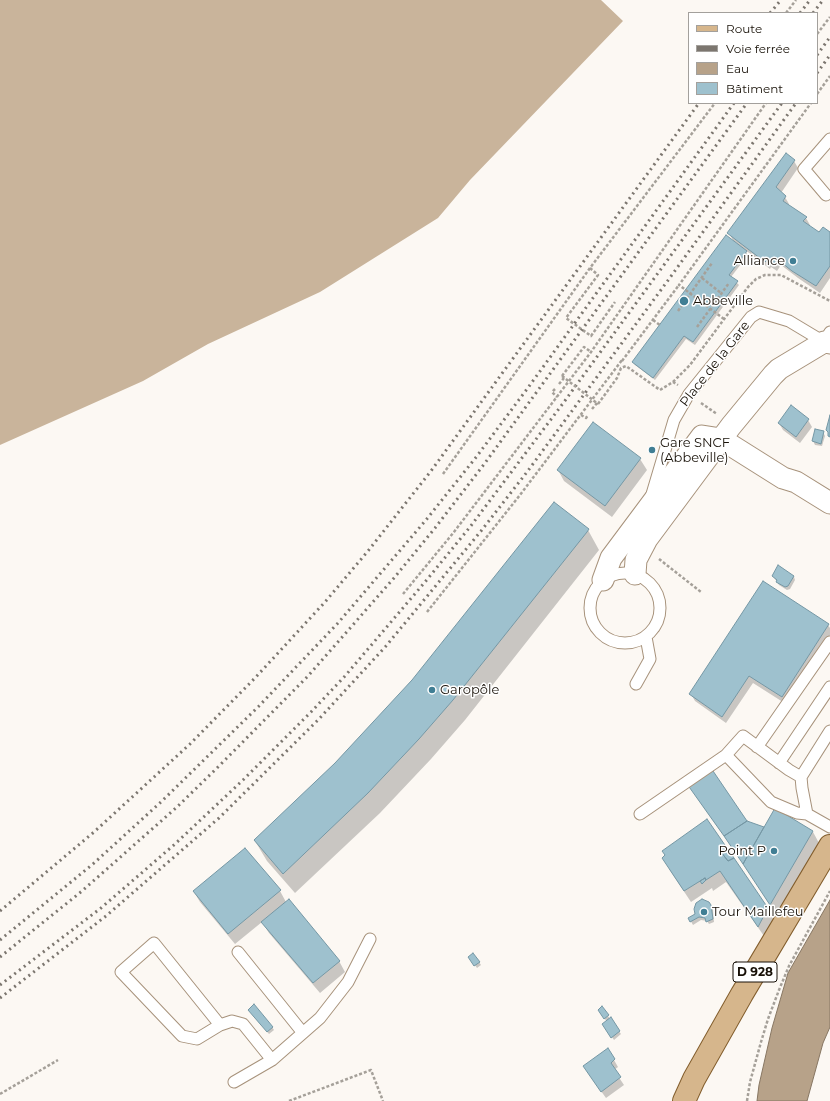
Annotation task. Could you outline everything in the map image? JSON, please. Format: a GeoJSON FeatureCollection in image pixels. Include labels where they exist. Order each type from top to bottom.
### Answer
{"type":"FeatureCollection","features":[{"type":"Feature","properties":{"kind":"main road","name":"D 928"},"geometry":{"type":"LineString","coordinates":[[684,1101],[694,1079],[742,994],[830,846]]}},
{"type":"Feature","properties":{"kind":"street","name":"Place de la Gare"},"geometry":{"type":"LineString","coordinates":[[603,580],[611,558],[649,505],[711,438],[730,426],[779,369],[828,339]]}},
{"type":"Feature","properties":{"kind":"street","name":"Place de la Gare"},"geometry":{"type":"LineString","coordinates":[[635,574],[636,560],[647,539],[711,438]]}},
{"type":"Feature","properties":{"kind":"street"},"geometry":{"type":"LineString","coordinates":[[711,438],[783,478],[796,482],[830,503]]}},
{"type":"Feature","properties":{"kind":"lane"},"geometry":{"type":"LineString","coordinates":[[829,195],[804,169],[830,139]]}},
{"type":"Feature","properties":{"kind":"lane","name":"Place de la Gare"},"geometry":{"type":"LineString","coordinates":[[649,505],[674,420],[689,394],[751,317],[760,312],[789,321],[828,339]]}},
{"type":"Feature","properties":{"kind":"lane"},"geometry":{"type":"LineString","coordinates":[[624,573],[635,574],[648,581],[653,586],[660,602],[658,620],[646,637],[636,642],[626,643],[612,641],[599,633],[591,620],[590,604],[592,595],[596,587],[603,580],[613,575],[624,573]]}},
{"type":"Feature","properties":{"kind":"lane"},"geometry":{"type":"LineString","coordinates":[[636,684],[650,659],[646,637]]}},
{"type":"Feature","properties":{"kind":"lane"},"geometry":{"type":"LineString","coordinates":[[757,747],[830,642]]}},
{"type":"Feature","properties":{"kind":"lane"},"geometry":{"type":"LineString","coordinates":[[779,763],[830,686]]}},
{"type":"Feature","properties":{"kind":"lane"},"geometry":{"type":"LineString","coordinates":[[807,814],[801,777],[830,731]]}},
{"type":"Feature","properties":{"kind":"lane"},"geometry":{"type":"LineString","coordinates":[[640,814],[726,755],[742,736],[801,777]]}},
{"type":"Feature","properties":{"kind":"lane"},"geometry":{"type":"LineString","coordinates":[[726,755],[771,802],[797,813],[807,814],[830,827]]}},
{"type":"Feature","properties":{"kind":"lane"},"geometry":{"type":"LineString","coordinates":[[234,1082],[272,1060],[320,1018],[348,982],[370,939]]}},
{"type":"Feature","properties":{"kind":"lane"},"geometry":{"type":"LineString","coordinates":[[220,1025],[154,943],[121,972],[182,1036],[196,1039],[220,1025],[232,1021],[243,1024],[272,1060]]}},
{"type":"Feature","properties":{"kind":"lane"},"geometry":{"type":"LineString","coordinates":[[238,952],[303,1033]]}},
{"type":"Feature","properties":{"kind":"path"},"geometry":{"type":"LineString","coordinates":[[787,12],[796,0]]}},
{"type":"Feature","properties":{"kind":"path"},"geometry":{"type":"LineString","coordinates":[[818,33],[830,17]]}},
{"type":"Feature","properties":{"kind":"path"},"geometry":{"type":"LineString","coordinates":[[818,93],[830,76]]}},
{"type":"Feature","properties":{"kind":"path"},"geometry":{"type":"LineString","coordinates":[[443,474],[590,268],[714,104]]}},
{"type":"Feature","properties":{"kind":"path"},"geometry":{"type":"LineString","coordinates":[[403,594],[454,532],[591,352],[765,104]]}},
{"type":"Feature","properties":{"kind":"path"},"geometry":{"type":"LineString","coordinates":[[427,612],[520,495],[653,320],[809,104]]}},
{"type":"Feature","properties":{"kind":"path"},"geometry":{"type":"LineString","coordinates":[[678,311],[712,263]]}},
{"type":"Feature","properties":{"kind":"path"},"geometry":{"type":"LineString","coordinates":[[590,268],[598,275],[566,318],[591,336],[615,302]]}},
{"type":"Feature","properties":{"kind":"path"},"geometry":{"type":"LineString","coordinates":[[702,278],[721,293]]}},
{"type":"Feature","properties":{"kind":"path"},"geometry":{"type":"LineString","coordinates":[[697,327],[729,283]]}},
{"type":"Feature","properties":{"kind":"path"},"geometry":{"type":"LineString","coordinates":[[679,285],[724,319]]}},
{"type":"Feature","properties":{"kind":"path"},"geometry":{"type":"LineString","coordinates":[[653,320],[660,325]]}},
{"type":"Feature","properties":{"kind":"path"},"geometry":{"type":"LineString","coordinates":[[559,384],[584,347],[591,352]]}},
{"type":"Feature","properties":{"kind":"path"},"geometry":{"type":"LineString","coordinates":[[621,368],[622,360]]}},
{"type":"Feature","properties":{"kind":"path"},"geometry":{"type":"LineString","coordinates":[[563,377],[598,403]]}},
{"type":"Feature","properties":{"kind":"path"},"geometry":{"type":"LineString","coordinates":[[592,410],[617,378]]}},
{"type":"Feature","properties":{"kind":"path"},"geometry":{"type":"LineString","coordinates":[[555,389],[552,392],[557,396]]}},
{"type":"Feature","properties":{"kind":"path"},"geometry":{"type":"LineString","coordinates":[[581,415],[586,418],[588,415]]}},
{"type":"Feature","properties":{"kind":"path"},"geometry":{"type":"LineString","coordinates":[[644,546],[701,592]]}},
{"type":"Feature","properties":{"kind":"path"},"geometry":{"type":"LineString","coordinates":[[747,1101],[750,1082],[761,1042],[777,996],[789,966],[830,891]]}},
{"type":"Feature","properties":{"kind":"path"},"geometry":{"type":"LineString","coordinates":[[0,1094],[58,1060]]}},
{"type":"Feature","properties":{"kind":"path"},"geometry":{"type":"LineString","coordinates":[[289,1101],[372,1070],[383,1101]]}},
{"type":"Feature","properties":{"kind":"shaded area"},"geometry":{"type":"Polygon","coordinates":[[[0,0],[601,0],[623,21],[470,180],[438,218],[320,292],[208,344],[143,381],[0,445],[0,0]]]}},
{"type":"Feature","properties":{"kind":"water"},"geometry":{"type":"Polygon","coordinates":[[[830,900],[830,1027],[823,1043],[807,1101],[757,1101],[759,1085],[772,1028],[788,973],[830,900]]]}},
{"type":"Feature","properties":{"kind":"building"},"geometry":{"type":"Polygon","coordinates":[[[786,153],[795,160],[776,187],[786,196],[783,201],[807,217],[803,221],[819,232],[823,227],[830,232],[830,266],[816,286],[792,271],[777,259],[773,265],[767,260],[765,262],[727,233],[786,153]]]}},
{"type":"Feature","properties":{"kind":"building"},"geometry":{"type":"Polygon","coordinates":[[[726,235],[747,251],[729,275],[738,281],[693,342],[684,336],[653,378],[632,362],[726,235]]]}},
{"type":"Feature","properties":{"kind":"building"},"geometry":{"type":"Polygon","coordinates":[[[791,405],[809,419],[796,437],[778,423],[791,405]]]}},
{"type":"Feature","properties":{"kind":"building"},"geometry":{"type":"Polygon","coordinates":[[[830,415],[830,437],[828,436],[828,432],[826,430],[830,415]]]}},
{"type":"Feature","properties":{"kind":"building"},"geometry":{"type":"Polygon","coordinates":[[[593,422],[641,458],[605,506],[557,470],[593,422]]]}},
{"type":"Feature","properties":{"kind":"building"},"geometry":{"type":"Polygon","coordinates":[[[815,429],[824,431],[821,444],[812,441],[815,429]]]}},
{"type":"Feature","properties":{"kind":"building","name":"Garopôle"},"geometry":{"type":"Polygon","coordinates":[[[554,502],[589,529],[587,532],[453,700],[419,739],[368,793],[283,874],[254,840],[335,763],[412,680],[554,502]]]}},
{"type":"Feature","properties":{"kind":"building"},"geometry":{"type":"Polygon","coordinates":[[[778,565],[794,576],[788,586],[785,587],[776,582],[777,580],[772,576],[778,565]]]}},
{"type":"Feature","properties":{"kind":"building"},"geometry":{"type":"Polygon","coordinates":[[[763,581],[829,624],[782,697],[749,676],[722,717],[689,694],[763,581]]]}},
{"type":"Feature","properties":{"kind":"building"},"geometry":{"type":"Polygon","coordinates":[[[711,768],[747,821],[724,836],[687,784],[711,768]]]}},
{"type":"Feature","properties":{"kind":"building"},"geometry":{"type":"Polygon","coordinates":[[[775,808],[813,831],[770,905],[743,864],[775,808]]]}},
{"type":"Feature","properties":{"kind":"building"},"geometry":{"type":"Polygon","coordinates":[[[707,819],[727,848],[721,852],[728,861],[734,858],[768,908],[758,927],[720,871],[684,891],[662,858],[665,855],[662,851],[707,819]]]}},
{"type":"Feature","properties":{"kind":"building"},"geometry":{"type":"Polygon","coordinates":[[[747,821],[764,827],[743,864],[724,836],[747,821]]]}},
{"type":"Feature","properties":{"kind":"building"},"geometry":{"type":"Polygon","coordinates":[[[245,848],[281,890],[228,934],[193,891],[245,848]]]}},
{"type":"Feature","properties":{"kind":"building"},"geometry":{"type":"Polygon","coordinates":[[[727,848],[734,858],[728,861],[721,852],[727,848]]]}},
{"type":"Feature","properties":{"kind":"building"},"geometry":{"type":"Polygon","coordinates":[[[705,878],[706,880],[702,884],[700,881],[705,878]]]}},
{"type":"Feature","properties":{"kind":"building"},"geometry":{"type":"Polygon","coordinates":[[[289,899],[340,961],[313,983],[261,922],[289,899]]]}},
{"type":"Feature","properties":{"kind":"building","name":"Tour Maillefeu"},"geometry":{"type":"Polygon","coordinates":[[[702,899],[709,902],[711,905],[713,919],[706,922],[705,918],[699,917],[690,922],[688,918],[695,914],[694,909],[696,903],[702,899]]]}},
{"type":"Feature","properties":{"kind":"building"},"geometry":{"type":"Polygon","coordinates":[[[473,953],[480,962],[474,966],[468,957],[473,953]]]}},
{"type":"Feature","properties":{"kind":"building"},"geometry":{"type":"Polygon","coordinates":[[[254,1004],[273,1027],[267,1032],[248,1010],[254,1004]]]}},
{"type":"Feature","properties":{"kind":"building"},"geometry":{"type":"Polygon","coordinates":[[[602,1006],[609,1015],[604,1019],[598,1010],[602,1006]]]}},
{"type":"Feature","properties":{"kind":"building"},"geometry":{"type":"Polygon","coordinates":[[[611,1017],[620,1031],[611,1038],[602,1024],[611,1017]]]}},
{"type":"Feature","properties":{"kind":"building"},"geometry":{"type":"Polygon","coordinates":[[[608,1048],[615,1059],[611,1063],[621,1077],[601,1092],[583,1066],[608,1048]]]}},
{"type":"Feature","properties":{"kind":"railway"},"geometry":{"type":"LineString","coordinates":[[771,12],[781,0]]}},
{"type":"Feature","properties":{"kind":"railway"},"geometry":{"type":"LineString","coordinates":[[801,12],[810,0]]}},
{"type":"Feature","properties":{"kind":"railway"},"geometry":{"type":"LineString","coordinates":[[814,12],[823,0]]}},
{"type":"Feature","properties":{"kind":"railway"},"geometry":{"type":"LineString","coordinates":[[818,54],[830,37]]}},
{"type":"Feature","properties":{"kind":"railway"},"geometry":{"type":"LineString","coordinates":[[818,72],[830,55]]}},
{"type":"Feature","properties":{"kind":"railway"},"geometry":{"type":"LineString","coordinates":[[0,911],[94,832],[190,744],[255,678],[325,602],[368,551],[431,471],[698,104]]}},
{"type":"Feature","properties":{"kind":"railway"},"geometry":{"type":"LineString","coordinates":[[0,940],[93,864],[162,801],[259,706],[338,623],[426,520],[477,456],[733,104]]}},
{"type":"Feature","properties":{"kind":"railway"},"geometry":{"type":"LineString","coordinates":[[0,957],[82,891],[177,807],[308,676],[394,578],[485,463],[746,104]]}},
{"type":"Feature","properties":{"kind":"railway"},"geometry":{"type":"LineString","coordinates":[[0,985],[101,908],[175,844],[243,780],[345,676],[470,527],[564,402],[781,104]]}},
{"type":"Feature","properties":{"kind":"railway"},"geometry":{"type":"LineString","coordinates":[[0,998],[106,916],[219,818],[319,719],[386,646],[481,531],[527,472],[795,104]]}},
{"type":"Feature","properties":{"kind":"place","name":"Alliance"},"geometry":{"type":"Point","coordinates":[793,261]}},
{"type":"Feature","properties":{"kind":"place","name":"Abbeville"},"geometry":{"type":"Point","coordinates":[684,301]}},
{"type":"Feature","properties":{"kind":"place","name":"Gare SNCF (Abbeville)"},"geometry":{"type":"Point","coordinates":[652,450]}},
{"type":"Feature","properties":{"kind":"place","name":"Garopôle"},"geometry":{"type":"Point","coordinates":[432,690]}},
{"type":"Feature","properties":{"kind":"place","name":"Point P"},"geometry":{"type":"Point","coordinates":[774,851]}},
{"type":"Feature","properties":{"kind":"place","name":"Tour Maillefeu"},"geometry":{"type":"Point","coordinates":[704,912]}}]}
